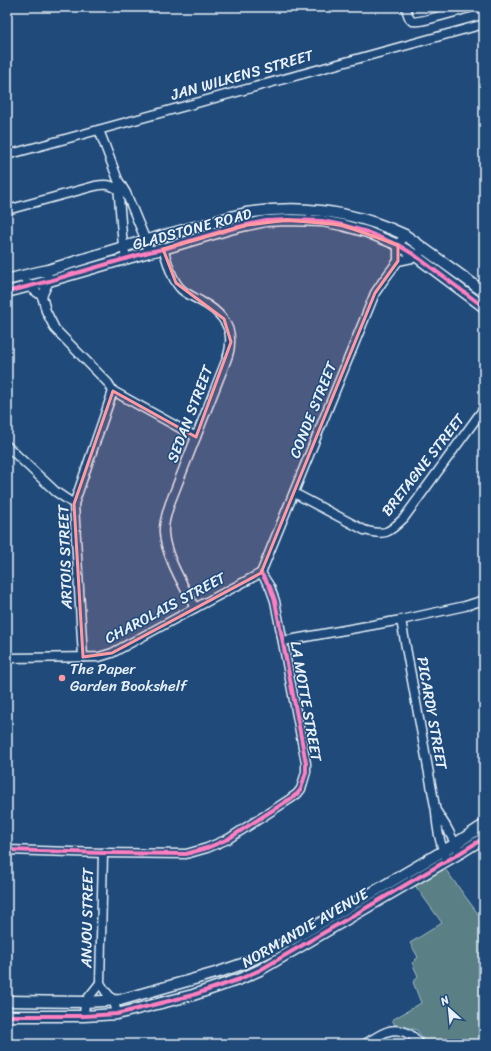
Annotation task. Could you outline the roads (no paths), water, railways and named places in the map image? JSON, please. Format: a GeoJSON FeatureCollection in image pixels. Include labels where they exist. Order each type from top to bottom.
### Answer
{"type":"FeatureCollection","features":[{"type":"Feature","properties":{"kind":"street"},"geometry":{"type":"LineString","coordinates":[[406,7],[409,18],[415,22],[473,7]]}},
{"type":"Feature","properties":{"kind":"street","name":"JAN WILKENS STREET"},"geometry":{"type":"LineString","coordinates":[[7,155],[484,24]]}},
{"type":"Feature","properties":{"kind":"street"},"geometry":{"type":"LineString","coordinates":[[99,130],[122,191],[146,240],[149,252]]}},
{"type":"Feature","properties":{"kind":"street"},"geometry":{"type":"LineString","coordinates":[[7,210],[106,184],[122,191]]}},
{"type":"Feature","properties":{"kind":"street"},"geometry":{"type":"LineString","coordinates":[[122,191],[123,247],[127,259]]}},
{"type":"Feature","properties":{"kind":"street","name":"GLADSTONE ROAD"},"geometry":{"type":"LineString","coordinates":[[7,280],[146,240],[244,214],[264,210],[286,209],[324,211],[345,215],[391,228],[405,235],[484,292]]}},
{"type":"Feature","properties":{"kind":"street","name":"GLADSTONE ROAD"},"geometry":{"type":"LineString","coordinates":[[7,292],[247,225],[266,221],[322,221],[367,232],[398,245],[417,257],[484,307]]}},
{"type":"Feature","properties":{"kind":"street"},"geometry":{"type":"LineString","coordinates":[[172,233],[176,246]]}},
{"type":"Feature","properties":{"kind":"street"},"geometry":{"type":"LineString","coordinates":[[405,235],[398,245],[398,262],[417,257],[423,248]]}},
{"type":"Feature","properties":{"kind":"street","name":"SEDAN STREET"},"geometry":{"type":"LineString","coordinates":[[163,249],[172,276],[176,283],[182,290],[207,304],[224,319],[231,342],[226,362],[170,503],[166,517],[164,534],[165,543],[171,559],[195,608]]}},
{"type":"Feature","properties":{"kind":"street","name":"CONDE STREET"},"geometry":{"type":"LineString","coordinates":[[261,573],[376,293],[398,262]]}},
{"type":"Feature","properties":{"kind":"street"},"geometry":{"type":"LineString","coordinates":[[42,296],[49,281],[46,270]]}},
{"type":"Feature","properties":{"kind":"street"},"geometry":{"type":"LineString","coordinates":[[25,275],[28,286],[42,296],[46,311],[55,329],[108,383],[113,391],[196,437]]}},
{"type":"Feature","properties":{"kind":"street","name":"ARTOIS STREET"},"geometry":{"type":"LineString","coordinates":[[83,656],[74,504],[113,391]]}},
{"type":"Feature","properties":{"kind":"street","name":"BRETAGNE STREET"},"geometry":{"type":"LineString","coordinates":[[294,493],[364,530],[376,534],[386,532],[396,526],[404,518],[484,408]]}},
{"type":"Feature","properties":{"kind":"street"},"geometry":{"type":"LineString","coordinates":[[7,446],[56,492],[74,504]]}},
{"type":"Feature","properties":{"kind":"street","name":"CHAROLAIS STREET"},"geometry":{"type":"LineString","coordinates":[[7,658],[99,656],[112,653],[261,573]]}},
{"type":"Feature","properties":{"kind":"street","name":"LA MOTTE STREET"},"geometry":{"type":"LineString","coordinates":[[7,850],[103,854],[186,854],[207,848],[228,839],[297,794],[304,781],[306,763],[273,594],[261,573]]}},
{"type":"Feature","properties":{"kind":"street","name":"LA MOTTE STREET"},"geometry":{"type":"LineString","coordinates":[[283,641],[401,620],[465,606],[484,600]]}},
{"type":"Feature","properties":{"kind":"street","name":"PICARDY STREET"},"geometry":{"type":"LineString","coordinates":[[401,620],[439,835],[443,850],[448,860]]}},
{"type":"Feature","properties":{"kind":"street","name":"PICARDY STREET"},"geometry":{"type":"LineString","coordinates":[[436,812],[447,828],[460,853]]}},
{"type":"Feature","properties":{"kind":"street","name":"NORMANDIE AVENUE"},"geometry":{"type":"LineString","coordinates":[[7,1001],[114,1001],[179,984],[245,963],[284,943],[483,828]]}},
{"type":"Feature","properties":{"kind":"street","name":"NORMANDIE AVENUE"},"geometry":{"type":"LineString","coordinates":[[7,1017],[117,1014],[193,994],[240,979],[260,970],[484,838]]}},
{"type":"Feature","properties":{"kind":"street","name":"ANJOU STREET"},"geometry":{"type":"LineString","coordinates":[[103,854],[100,983],[114,1001],[117,1014]]}},
{"type":"Feature","properties":{"kind":"street"},"geometry":{"type":"LineString","coordinates":[[219,972],[224,984]]}},
{"type":"Feature","properties":{"kind":"street","name":"ANJOU STREET"},"geometry":{"type":"LineString","coordinates":[[84,1016],[86,1002],[100,983]]}},
{"type":"Feature","properties":{"kind":"street"},"geometry":{"type":"LineString","coordinates":[[365,1044],[383,1033],[392,1030],[399,1030],[411,1034],[420,1044]]}},
{"type":"Feature","properties":{"kind":"place","name":"The Paper Garden Bookshelf"},"geometry":{"type":"Point","coordinates":[62,678]}}]}
